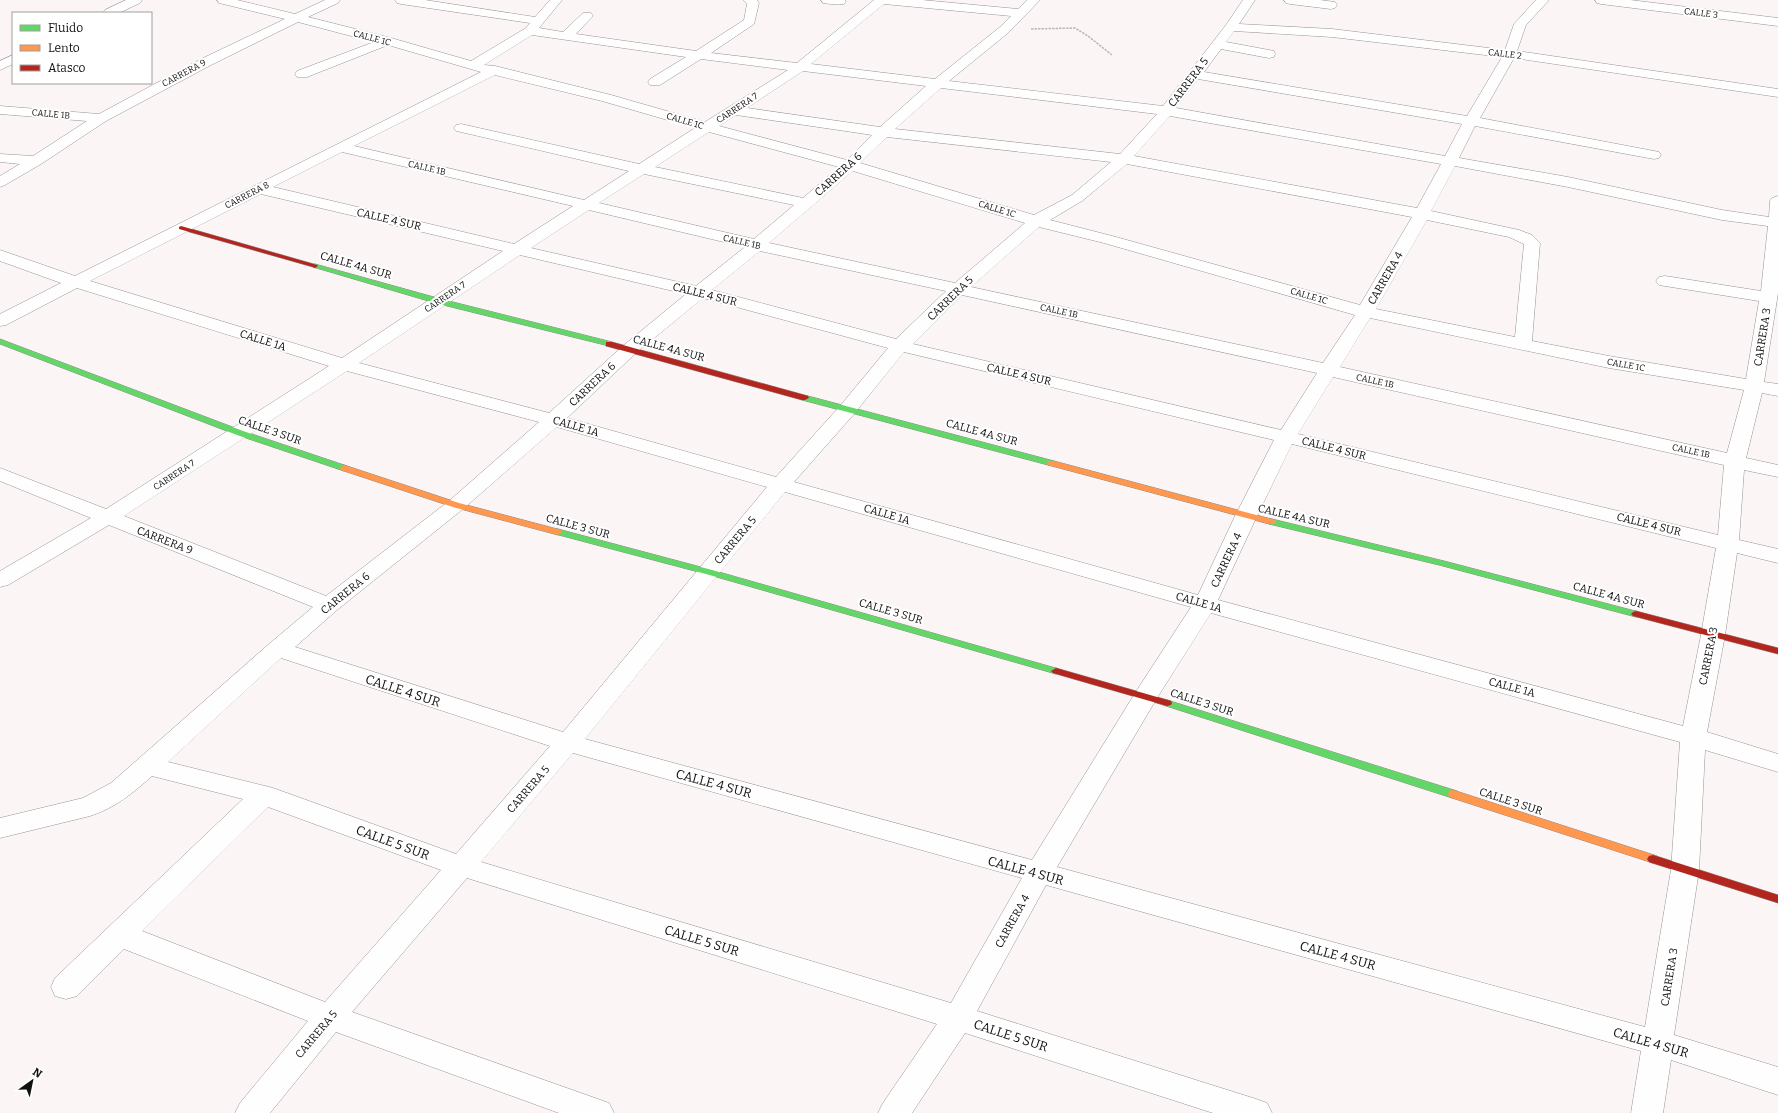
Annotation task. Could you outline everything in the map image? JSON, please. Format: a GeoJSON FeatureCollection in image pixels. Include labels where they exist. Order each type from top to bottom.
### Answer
{"type":"FeatureCollection","features":[{"type":"Feature","properties":{"kind":"street"},"geometry":{"type":"LineString","coordinates":[[111,12],[136,0]]}},
{"type":"Feature","properties":{"kind":"street","name":"CALLE 1C"},"geometry":{"type":"LineString","coordinates":[[222,0],[387,41],[473,66],[495,70],[606,98],[706,127],[850,164],[1036,221],[1110,240],[1365,312],[1609,362],[1778,390]]}},
{"type":"Feature","properties":{"kind":"street","name":"CARRERA 9"},"geometry":{"type":"LineString","coordinates":[[0,182],[36,161],[101,118],[206,62],[334,0]]}},
{"type":"Feature","properties":{"kind":"street"},"geometry":{"type":"LineString","coordinates":[[401,0],[534,26],[565,37],[699,56],[1167,111],[1451,160],[1568,182],[1722,215],[1777,216]]}},
{"type":"Feature","properties":{"kind":"street"},"geometry":{"type":"LineString","coordinates":[[473,66],[534,26],[556,0]]}},
{"type":"Feature","properties":{"kind":"street"},"geometry":{"type":"LineString","coordinates":[[655,82],[699,56],[748,22],[753,4],[749,0]]}},
{"type":"Feature","properties":{"kind":"street"},"geometry":{"type":"LineString","coordinates":[[827,0],[840,1]]}},
{"type":"Feature","properties":{"kind":"street","name":"CARRERA 6"},"geometry":{"type":"LineString","coordinates":[[0,828],[95,804],[120,790],[277,649],[330,605],[456,506],[630,349],[806,203],[883,132],[937,84],[1007,26],[1034,0]]}},
{"type":"Feature","properties":{"kind":"street","name":"CARRERA 5"},"geometry":{"type":"LineString","coordinates":[[251,1113],[330,1017],[568,743],[781,484],[847,410],[900,346],[958,289],[1036,221],[1077,198],[1124,159],[1167,111],[1249,0]]}},
{"type":"Feature","properties":{"kind":"street"},"geometry":{"type":"LineString","coordinates":[[1290,0],[1331,5]]}},
{"type":"Feature","properties":{"kind":"street","name":"CALLE 3"},"geometry":{"type":"LineString","coordinates":[[1601,0],[1778,22]]}},
{"type":"Feature","properties":{"kind":"street"},"geometry":{"type":"LineString","coordinates":[[878,4],[1021,13]]}},
{"type":"Feature","properties":{"kind":"street","name":"CARRERA 7"},"geometry":{"type":"LineString","coordinates":[[0,580],[108,517],[240,433],[344,366],[438,301],[516,250],[799,68],[845,29],[878,4]]}},
{"type":"Feature","properties":{"kind":"street","name":"CARRERA 4"},"geometry":{"type":"LineString","coordinates":[[894,1113],[958,1018],[1039,873],[1146,696],[1205,604],[1246,516],[1286,437],[1365,312],[1422,214],[1471,121],[1510,54],[1520,24],[1537,6]]}},
{"type":"Feature","properties":{"kind":"street"},"geometry":{"type":"LineString","coordinates":[[565,37],[587,16]]}},
{"type":"Feature","properties":{"kind":"street","name":"CALLE 2"},"geometry":{"type":"LineString","coordinates":[[1234,22],[1510,54],[1778,94]]}},
{"type":"Feature","properties":{"kind":"street"},"geometry":{"type":"LineString","coordinates":[[302,74],[387,41]]}},
{"type":"Feature","properties":{"kind":"street"},"geometry":{"type":"LineString","coordinates":[[1217,44],[1269,54]]}},
{"type":"Feature","properties":{"kind":"street","name":"CARRERA 8"},"geometry":{"type":"LineString","coordinates":[[0,321],[78,283],[181,228],[340,147],[495,70]]}},
{"type":"Feature","properties":{"kind":"street"},"geometry":{"type":"LineString","coordinates":[[1194,74],[1471,121],[1654,155]]}},
{"type":"Feature","properties":{"kind":"street","name":"CALLE 1B"},"geometry":{"type":"LineString","coordinates":[[0,110],[101,118]]}},
{"type":"Feature","properties":{"kind":"street"},"geometry":{"type":"LineString","coordinates":[[734,110],[883,132],[1124,159],[1422,214],[1513,233],[1526,238],[1532,243],[1523,344]]}},
{"type":"Feature","properties":{"kind":"street"},"geometry":{"type":"LineString","coordinates":[[461,128],[641,169],[806,203]]}},
{"type":"Feature","properties":{"kind":"street","name":"CALLE 1B"},"geometry":{"type":"LineString","coordinates":[[340,147],[757,245],[1328,370],[1778,471]]}},
{"type":"Feature","properties":{"kind":"street"},"geometry":{"type":"LineString","coordinates":[[0,158],[36,161]]}},
{"type":"Feature","properties":{"kind":"street","name":"CALLE 4 SUR"},"geometry":{"type":"LineString","coordinates":[[260,188],[516,250],[699,292],[900,346],[1286,437],[1778,556]]}},
{"type":"Feature","properties":{"kind":"street","name":"CARRERA 3"},"geometry":{"type":"LineString","coordinates":[[1647,1113],[1685,870],[1692,737],[1713,634],[1728,543],[1735,461],[1754,386],[1773,284],[1777,216]]}},
{"type":"Feature","properties":{"kind":"street","name":"CALLE 4A SUR"},"geometry":{"type":"LineString","coordinates":[[181,228],[438,301],[630,349],[847,410],[1101,476],[1246,516],[1441,563],[1778,651]]}},
{"type":"Feature","properties":{"kind":"street","name":"CALLE 1A"},"geometry":{"type":"LineString","coordinates":[[0,255],[78,283],[344,366],[553,420],[1205,604],[1692,737],[1778,763]]}},
{"type":"Feature","properties":{"kind":"street"},"geometry":{"type":"LineString","coordinates":[[1665,281],[1773,284]]}},
{"type":"Feature","properties":{"kind":"street","name":"CALLE 3 SUR"},"geometry":{"type":"LineString","coordinates":[[0,341],[240,433],[456,506],[708,572],[1146,696],[1685,870],[1778,898]]}},
{"type":"Feature","properties":{"kind":"street","name":"CARRERA 9"},"geometry":{"type":"LineString","coordinates":[[0,474],[330,605]]}},
{"type":"Feature","properties":{"kind":"street","name":"CALLE 4 SUR"},"geometry":{"type":"LineString","coordinates":[[277,649],[568,743],[1658,1043],[1778,1081]]}},
{"type":"Feature","properties":{"kind":"street","name":"CALLE 5 SUR"},"geometry":{"type":"LineString","coordinates":[[148,766],[264,795],[460,866],[958,1018],[1256,1113]]}},
{"type":"Feature","properties":{"kind":"street"},"geometry":{"type":"LineString","coordinates":[[66,987],[264,795]]}},
{"type":"Feature","properties":{"kind":"street"},"geometry":{"type":"LineString","coordinates":[[120,935],[330,1017],[598,1113]]}},
{"type":"Feature","properties":{"kind":"path"},"geometry":{"type":"LineString","coordinates":[[1007,26],[1075,28],[1087,35],[1098,46],[1112,55]]}},
{"type":"Feature","properties":{"kind":"traffic: fast"},"geometry":{"type":"LineString","coordinates":[[315,266],[438,301],[609,344]]}},
{"type":"Feature","properties":{"kind":"traffic: fast"},"geometry":{"type":"LineString","coordinates":[[0,341],[240,433],[344,468]]}},
{"type":"Feature","properties":{"kind":"traffic: fast"},"geometry":{"type":"LineString","coordinates":[[805,398],[1051,463]]}},
{"type":"Feature","properties":{"kind":"traffic: fast"},"geometry":{"type":"LineString","coordinates":[[1272,522],[1441,563],[1636,614]]}},
{"type":"Feature","properties":{"kind":"traffic: fast"},"geometry":{"type":"LineString","coordinates":[[558,532],[709,572],[1056,671]]}},
{"type":"Feature","properties":{"kind":"traffic: fast"},"geometry":{"type":"LineString","coordinates":[[1167,703],[1453,794]]}},
{"type":"Feature","properties":{"kind":"traffic: slow"},"geometry":{"type":"LineString","coordinates":[[1051,463],[1272,522]]}},
{"type":"Feature","properties":{"kind":"traffic: slow"},"geometry":{"type":"LineString","coordinates":[[344,468],[456,505],[558,532]]}},
{"type":"Feature","properties":{"kind":"traffic: slow"},"geometry":{"type":"LineString","coordinates":[[1453,794],[1653,859]]}},
{"type":"Feature","properties":{"kind":"traffic: jam"},"geometry":{"type":"LineString","coordinates":[[181,228],[315,266]]}},
{"type":"Feature","properties":{"kind":"traffic: jam"},"geometry":{"type":"LineString","coordinates":[[609,344],[805,398]]}},
{"type":"Feature","properties":{"kind":"traffic: jam"},"geometry":{"type":"LineString","coordinates":[[1636,614],[1778,651]]}},
{"type":"Feature","properties":{"kind":"traffic: jam"},"geometry":{"type":"LineString","coordinates":[[1056,671],[1167,703]]}},
{"type":"Feature","properties":{"kind":"traffic: jam"},"geometry":{"type":"LineString","coordinates":[[1653,859],[1778,899]]}}]}
